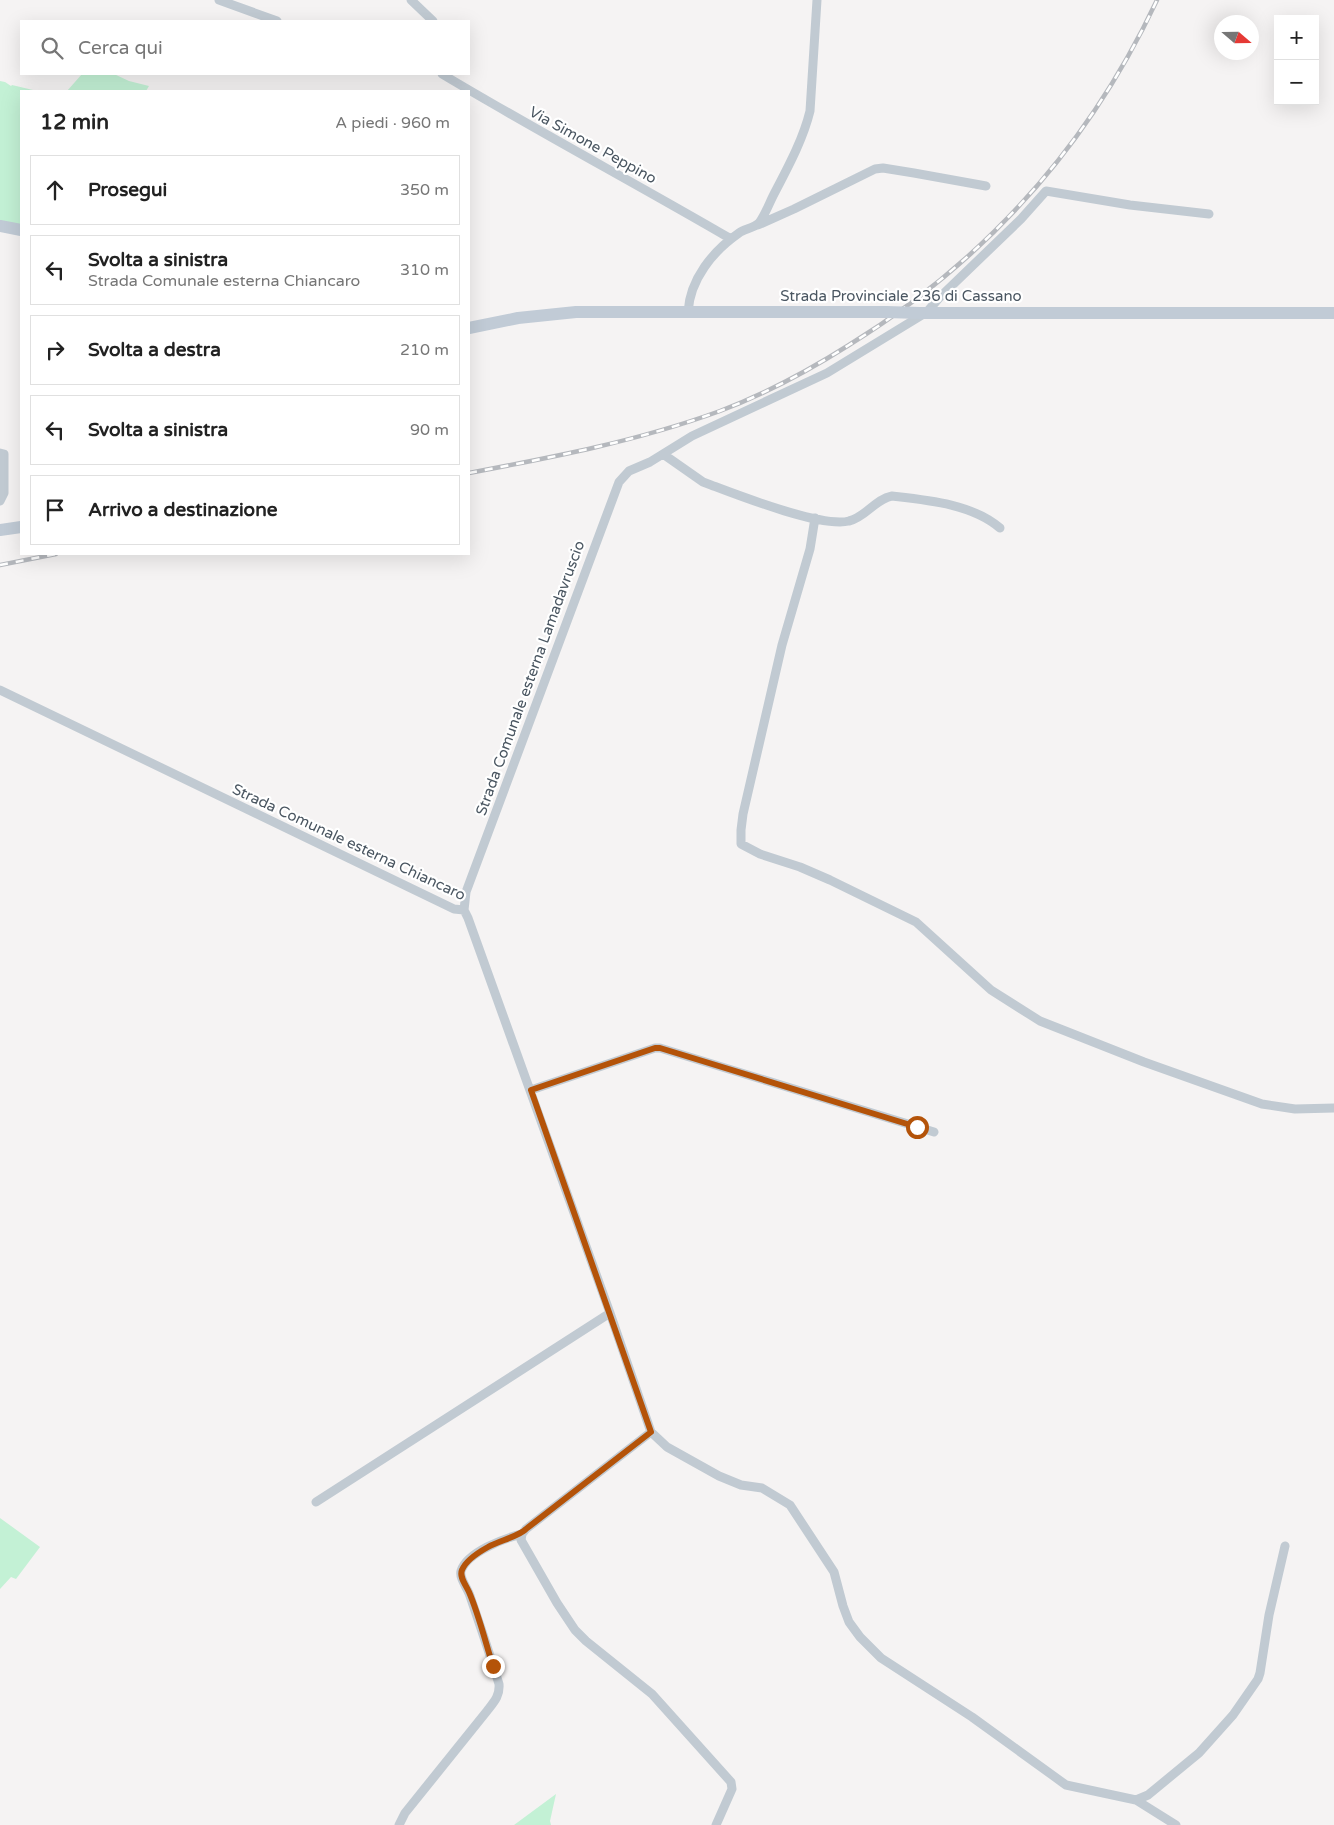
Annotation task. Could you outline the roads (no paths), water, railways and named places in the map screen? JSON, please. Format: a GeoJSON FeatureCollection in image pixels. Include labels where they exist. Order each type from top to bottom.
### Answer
{"type":"FeatureCollection","features":[{"type":"Feature","properties":{"kind":"main road"},"geometry":{"type":"LineString","coordinates":[[0,226],[20,230]]}},
{"type":"Feature","properties":{"kind":"main road","name":"Strada Provinciale 236 di Cassano"},"geometry":{"type":"LineString","coordinates":[[470,328],[498,321],[560,313],[1334,313]]}},
{"type":"Feature","properties":{"kind":"main road"},"geometry":{"type":"LineString","coordinates":[[0,530],[20,527]]}},
{"type":"Feature","properties":{"kind":"street"},"geometry":{"type":"LineString","coordinates":[[219,0],[274,20]]}},
{"type":"Feature","properties":{"kind":"street"},"geometry":{"type":"LineString","coordinates":[[411,0],[433,20]]}},
{"type":"Feature","properties":{"kind":"street"},"geometry":{"type":"LineString","coordinates":[[758,225],[808,120],[817,0]]}},
{"type":"Feature","properties":{"kind":"street","name":"Via Simone Peppino"},"geometry":{"type":"LineString","coordinates":[[457,77],[731,239]]}},
{"type":"Feature","properties":{"kind":"street"},"geometry":{"type":"LineString","coordinates":[[688,312],[689,302],[708,261],[713,254],[731,239],[741,232],[794,209],[875,169],[883,168],[986,186]]}},
{"type":"Feature","properties":{"kind":"street","name":"Strada Comunale esterna Lamadavruscio"},"geometry":{"type":"LineString","coordinates":[[464,910],[466,892],[619,482],[629,471],[663,454],[692,436],[827,373],[923,312],[1021,219],[1046,191],[1130,205],[1208,214]]}},
{"type":"Feature","properties":{"kind":"street"},"geometry":{"type":"LineString","coordinates":[[0,453],[4,454],[4,493],[0,501]]}},
{"type":"Feature","properties":{"kind":"street"},"geometry":{"type":"LineString","coordinates":[[663,454],[703,482],[775,507],[816,518],[840,523],[850,521],[856,519],[885,497],[892,496],[956,507],[977,513],[989,519],[1000,528]]}},
{"type":"Feature","properties":{"kind":"street"},"geometry":{"type":"LineString","coordinates":[[816,518],[810,549],[782,645],[743,814],[740,830],[741,844],[760,854],[800,867],[823,877],[916,922],[991,990],[1040,1021],[1144,1062],[1262,1104],[1295,1109],[1334,1108]]}},
{"type":"Feature","properties":{"kind":"street","name":"Strada Comunale esterna Chiancaro"},"geometry":{"type":"LineString","coordinates":[[0,690],[454,909],[464,910],[531,1090],[651,1432],[667,1447],[719,1476],[741,1485],[762,1488],[790,1505],[834,1572],[843,1606],[850,1622],[860,1637],[881,1658],[972,1717],[1066,1785],[1136,1800],[1176,1825]]}},
{"type":"Feature","properties":{"kind":"street"},"geometry":{"type":"LineString","coordinates":[[531,1090],[655,1048],[660,1048],[934,1132]]}},
{"type":"Feature","properties":{"kind":"street"},"geometry":{"type":"LineString","coordinates":[[316,1502],[610,1313]]}},
{"type":"Feature","properties":{"kind":"street"},"geometry":{"type":"LineString","coordinates":[[651,1432],[526,1529],[522,1534],[521,1540],[575,1630],[652,1694],[731,1782],[732,1790],[716,1825]]}},
{"type":"Feature","properties":{"kind":"street"},"geometry":{"type":"LineString","coordinates":[[399,1825],[404,1814],[487,1711],[500,1691],[469,1593],[462,1577],[462,1571],[468,1562],[481,1551],[496,1542],[522,1534]]}},
{"type":"Feature","properties":{"kind":"street"},"geometry":{"type":"LineString","coordinates":[[1136,1800],[1148,1796],[1199,1752],[1233,1715],[1258,1679],[1269,1614],[1285,1546]]}},
{"type":"Feature","properties":{"kind":"railway"},"geometry":{"type":"LineString","coordinates":[[470,473],[627,440],[720,411],[770,390],[802,373],[849,345],[898,312],[945,276],[988,237],[1066,151],[1130,53],[1157,0]]}},
{"type":"Feature","properties":{"kind":"railway"},"geometry":{"type":"LineString","coordinates":[[0,565],[51,555]]}}]}
